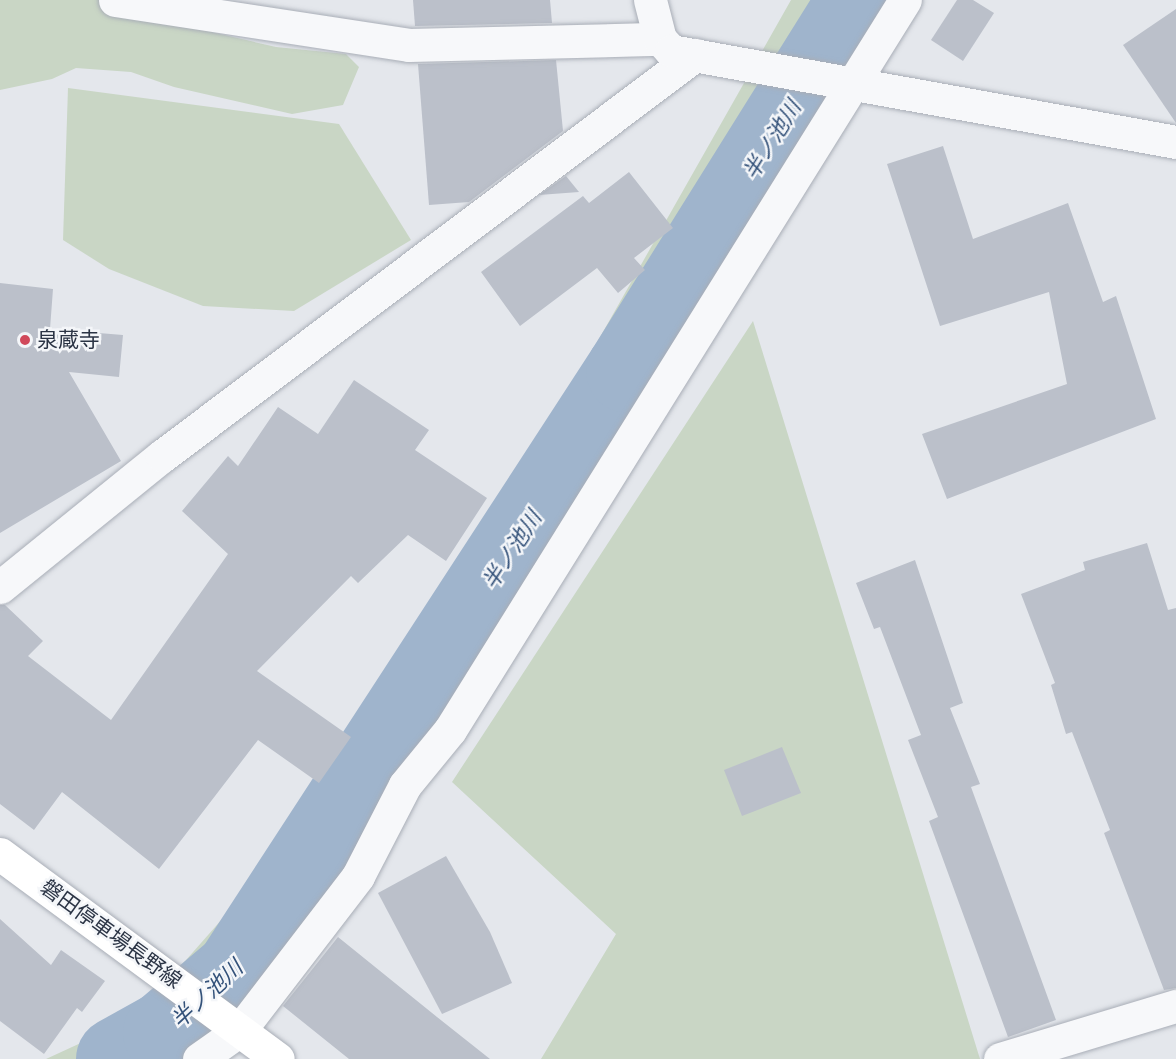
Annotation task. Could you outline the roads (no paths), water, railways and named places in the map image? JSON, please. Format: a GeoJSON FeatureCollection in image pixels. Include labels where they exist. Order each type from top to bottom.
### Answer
{"type":"FeatureCollection","features":[{"type":"Feature","properties":{"kind":"main road","name":"磐田停車場長野線"},"geometry":{"type":"LineString","coordinates":[[0,854],[278,1059]]}},
{"type":"Feature","properties":{"kind":"street"},"geometry":{"type":"LineString","coordinates":[[115,0],[409,45],[660,39]]}},
{"type":"Feature","properties":{"kind":"street"},"geometry":{"type":"LineString","coordinates":[[650,0],[660,39],[671,51],[1176,142]]}},
{"type":"Feature","properties":{"kind":"street"},"geometry":{"type":"LineString","coordinates":[[199,1059],[233,1024],[358,876],[405,785],[450,730],[905,0]]}},
{"type":"Feature","properties":{"kind":"street"},"geometry":{"type":"LineString","coordinates":[[0,587],[162,456],[695,55]]}},
{"type":"Feature","properties":{"kind":"street"},"geometry":{"type":"LineString","coordinates":[[1000,1059],[1176,1006]]}},
{"type":"Feature","properties":{"kind":"waterway","name":"半ノ池川"},"geometry":{"type":"LineString","coordinates":[[118,1059],[165,1033],[237,972],[628,371],[860,0]]}},
{"type":"Feature","properties":{"kind":"place","name":"泉蔵寺"},"geometry":{"type":"Point","coordinates":[25,340]}}]}
